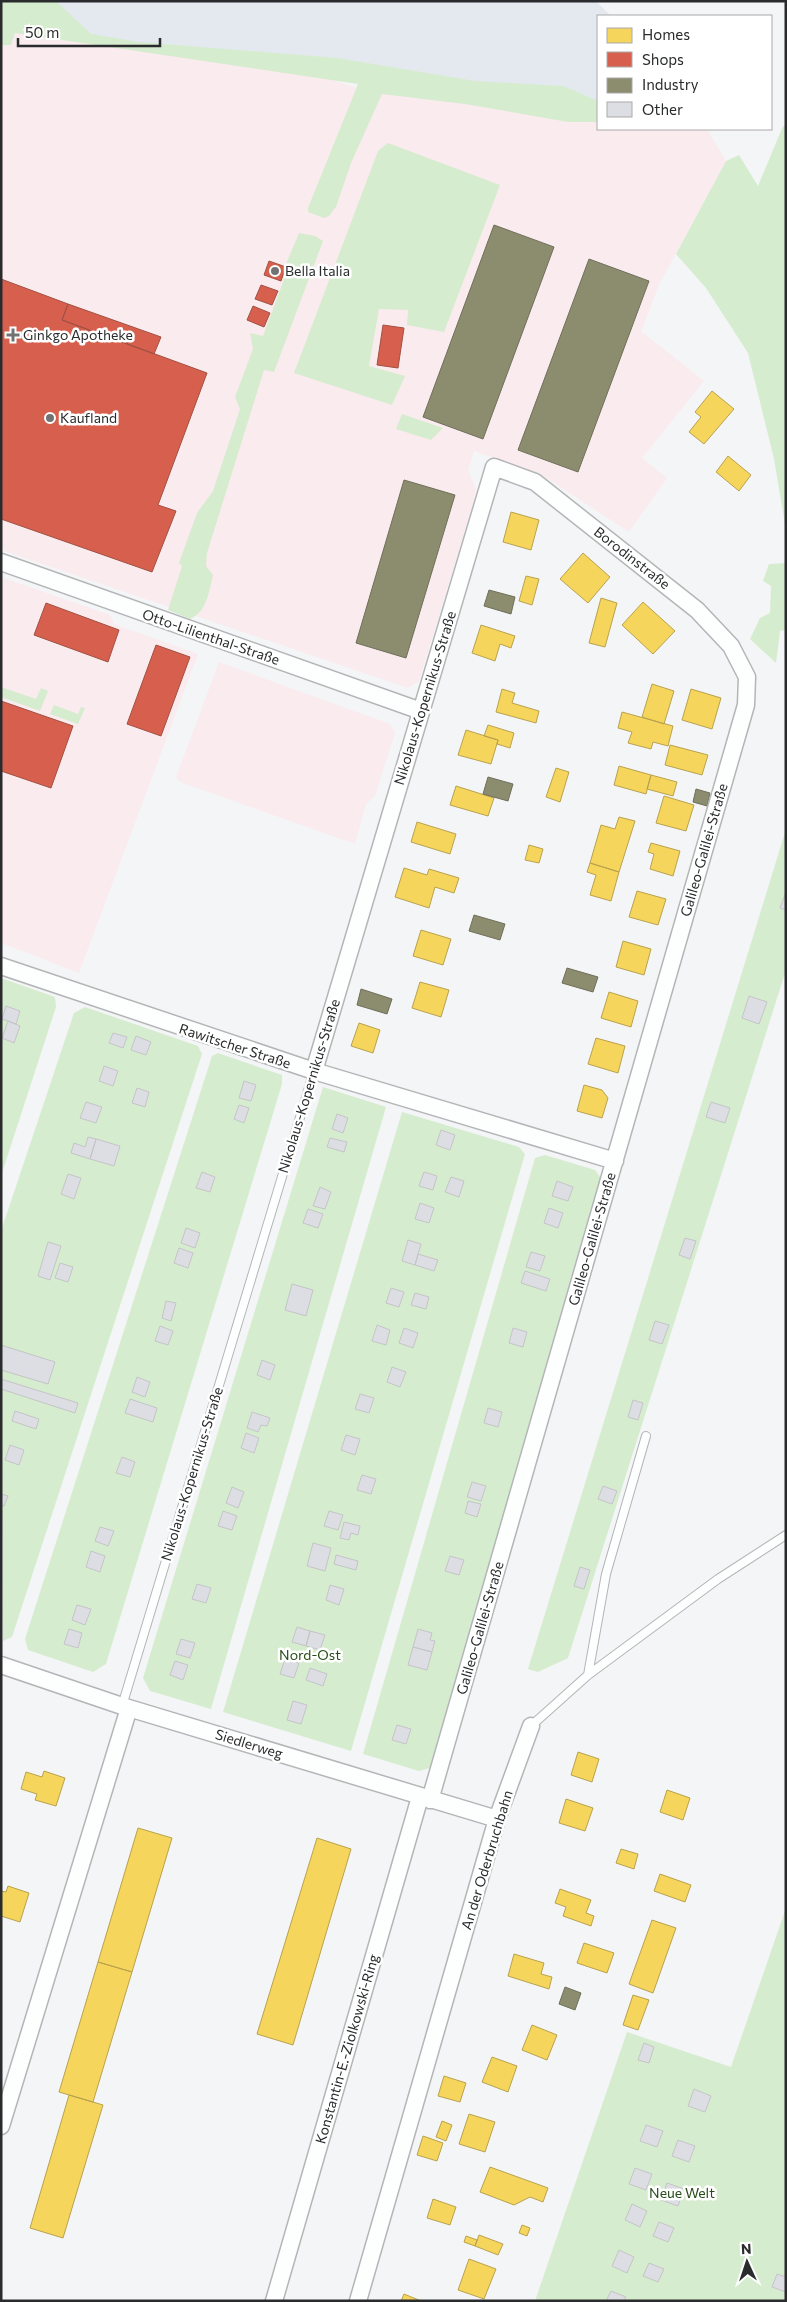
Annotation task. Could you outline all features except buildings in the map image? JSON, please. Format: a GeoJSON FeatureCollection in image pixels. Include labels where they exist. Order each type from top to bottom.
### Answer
{"type":"FeatureCollection","features":[{"type":"Feature","properties":{"kind":"street","name":"Borodinstraße"},"geometry":{"type":"LineString","coordinates":[[494,467],[535,482],[697,610],[731,646],[747,677]]}},
{"type":"Feature","properties":{"kind":"street","name":"Nikolaus-Kopernikus-Straße"},"geometry":{"type":"LineString","coordinates":[[314,1071],[494,467]]}},
{"type":"Feature","properties":{"kind":"street","name":"Otto-Lilienthal-Straße"},"geometry":{"type":"LineString","coordinates":[[1,562],[422,711]]}},
{"type":"Feature","properties":{"kind":"street","name":"Galileo-Galilei-Straße"},"geometry":{"type":"LineString","coordinates":[[425,1798],[615,1162],[746,705],[747,677]]}},
{"type":"Feature","properties":{"kind":"street","name":"Rawitscher Straße"},"geometry":{"type":"LineString","coordinates":[[1,966],[314,1071],[615,1162]]}},
{"type":"Feature","properties":{"kind":"street","name":"Siedlerweg"},"geometry":{"type":"LineString","coordinates":[[1,1665],[126,1707],[497,1819]]}},
{"type":"Feature","properties":{"kind":"street"},"geometry":{"type":"LineString","coordinates":[[3,2116],[126,1707]]}},
{"type":"Feature","properties":{"kind":"street","name":"An der Oderbruchbahn"},"geometry":{"type":"LineString","coordinates":[[358,2301],[497,1819],[531,1726]]}},
{"type":"Feature","properties":{"kind":"street","name":"Konstantin-E.-Ziolkowski-Ring"},"geometry":{"type":"LineString","coordinates":[[274,2301],[425,1798]]}},
{"type":"Feature","properties":{"kind":"lane","name":"Nikolaus-Kopernikus-Straße"},"geometry":{"type":"LineString","coordinates":[[126,1707],[314,1071]]}},
{"type":"Feature","properties":{"kind":"lane"},"geometry":{"type":"LineString","coordinates":[[588,1675],[606,1574],[646,1436]]}},
{"type":"Feature","properties":{"kind":"lane","name":"An der Oderbruchbahn"},"geometry":{"type":"LineString","coordinates":[[531,1726],[588,1675],[718,1579],[786,1535]]}},
{"type":"Feature","properties":{"kind":"shaded area"},"geometry":{"type":"Polygon","coordinates":[[[52,1],[596,1],[610,15],[597,15],[597,116],[90,38],[52,1]]]}},
{"type":"Feature","properties":{"kind":"shaded area"},"geometry":{"type":"Polygon","coordinates":[[[1,23],[277,63],[361,89],[597,116],[597,130],[708,130],[726,161],[659,285],[641,331],[704,381],[642,458],[667,478],[629,532],[539,473],[474,451],[468,470],[476,489],[473,503],[419,681],[408,688],[1,550],[1,23]]]}},
{"type":"Feature","properties":{"kind":"shaded area"},"geometry":{"type":"Polygon","coordinates":[[[1,577],[110,615],[114,624],[198,654],[79,973],[1,943],[1,577]]]}},
{"type":"Feature","properties":{"kind":"shaded area"},"geometry":{"type":"Polygon","coordinates":[[[219,662],[390,724],[395,733],[375,796],[366,804],[355,844],[180,782],[176,777],[219,662]]]}},
{"type":"Feature","properties":{"kind":"green space"},"geometry":{"type":"Polygon","coordinates":[[[1,1],[56,1],[91,34],[139,42],[337,58],[475,81],[563,86],[597,101],[597,122],[568,122],[465,104],[382,94],[351,163],[336,207],[329,216],[324,218],[308,212],[308,208],[358,84],[15,33],[11,45],[1,45],[1,1]]]}},
{"type":"Feature","properties":{"kind":"green space"},"geometry":{"type":"Polygon","coordinates":[[[783,126],[786,126],[786,530],[774,459],[748,353],[706,288],[676,254],[726,161],[739,155],[758,186],[783,126]]]}},
{"type":"Feature","properties":{"kind":"green space"},"geometry":{"type":"Polygon","coordinates":[[[388,143],[500,185],[444,332],[407,325],[408,310],[379,309],[369,366],[405,376],[392,405],[294,373],[378,151],[388,143]]]}},
{"type":"Feature","properties":{"kind":"green space"},"geometry":{"type":"Polygon","coordinates":[[[299,233],[315,236],[323,241],[274,372],[264,370],[207,553],[206,566],[213,575],[208,594],[204,606],[196,616],[190,619],[168,610],[182,566],[179,563],[197,513],[213,491],[240,409],[235,397],[253,349],[250,333],[263,336],[289,266],[286,264],[299,233]]]}},
{"type":"Feature","properties":{"kind":"green space"},"geometry":{"type":"Polygon","coordinates":[[[402,414],[443,428],[431,440],[396,429],[402,414]]]}},
{"type":"Feature","properties":{"kind":"green space"},"geometry":{"type":"Polygon","coordinates":[[[786,563],[786,630],[780,631],[776,663],[750,639],[760,618],[770,613],[771,586],[763,581],[769,564],[786,563]]]}},
{"type":"Feature","properties":{"kind":"green space"},"geometry":{"type":"Polygon","coordinates":[[[1,687],[36,699],[41,688],[48,691],[40,711],[1,697],[1,687]]]}},
{"type":"Feature","properties":{"kind":"green space"},"geometry":{"type":"Polygon","coordinates":[[[54,705],[78,714],[81,707],[85,708],[78,724],[50,714],[54,705]]]}},
{"type":"Feature","properties":{"kind":"green space"},"geometry":{"type":"Polygon","coordinates":[[[786,829],[786,970],[568,1658],[538,1672],[528,1669],[786,829]]]}},
{"type":"Feature","properties":{"kind":"green space"},"geometry":{"type":"Polygon","coordinates":[[[1,978],[55,997],[56,1007],[1,1176],[1,978]]]}},
{"type":"Feature","properties":{"kind":"green space"},"geometry":{"type":"Polygon","coordinates":[[[85,1007],[198,1046],[202,1054],[12,1637],[3,1641],[1,1231],[74,1013],[85,1007]]]}},
{"type":"Feature","properties":{"kind":"green space"},"geometry":{"type":"Polygon","coordinates":[[[218,1053],[282,1075],[282,1084],[106,1664],[93,1672],[28,1650],[25,1639],[212,1056],[218,1053]]]}},
{"type":"Feature","properties":{"kind":"green space"},"geometry":{"type":"Polygon","coordinates":[[[323,1087],[386,1107],[211,1709],[150,1691],[143,1678],[323,1087]]]}},
{"type":"Feature","properties":{"kind":"green space","name":"Nord-Ost"},"geometry":{"type":"Polygon","coordinates":[[[402,1112],[519,1147],[525,1154],[351,1751],[223,1712],[402,1112]]]}},
{"type":"Feature","properties":{"kind":"green space"},"geometry":{"type":"Polygon","coordinates":[[[545,1155],[595,1170],[601,1178],[434,1767],[419,1771],[363,1754],[535,1158],[545,1155]]]}},
{"type":"Feature","properties":{"kind":"green space","name":"Neue Welt"},"geometry":{"type":"Polygon","coordinates":[[[786,1908],[786,2301],[535,2301],[627,2032],[731,2067],[786,1908]]]}},
{"type":"Feature","properties":{"kind":"place","name":"Bella Italia"},"geometry":{"type":"Point","coordinates":[275,271]}},
{"type":"Feature","properties":{"kind":"place","name":"Ginkgo Apotheke"},"geometry":{"type":"Point","coordinates":[13,335]}},
{"type":"Feature","properties":{"kind":"place","name":"Kaufland"},"geometry":{"type":"Point","coordinates":[50,418]}}]}
